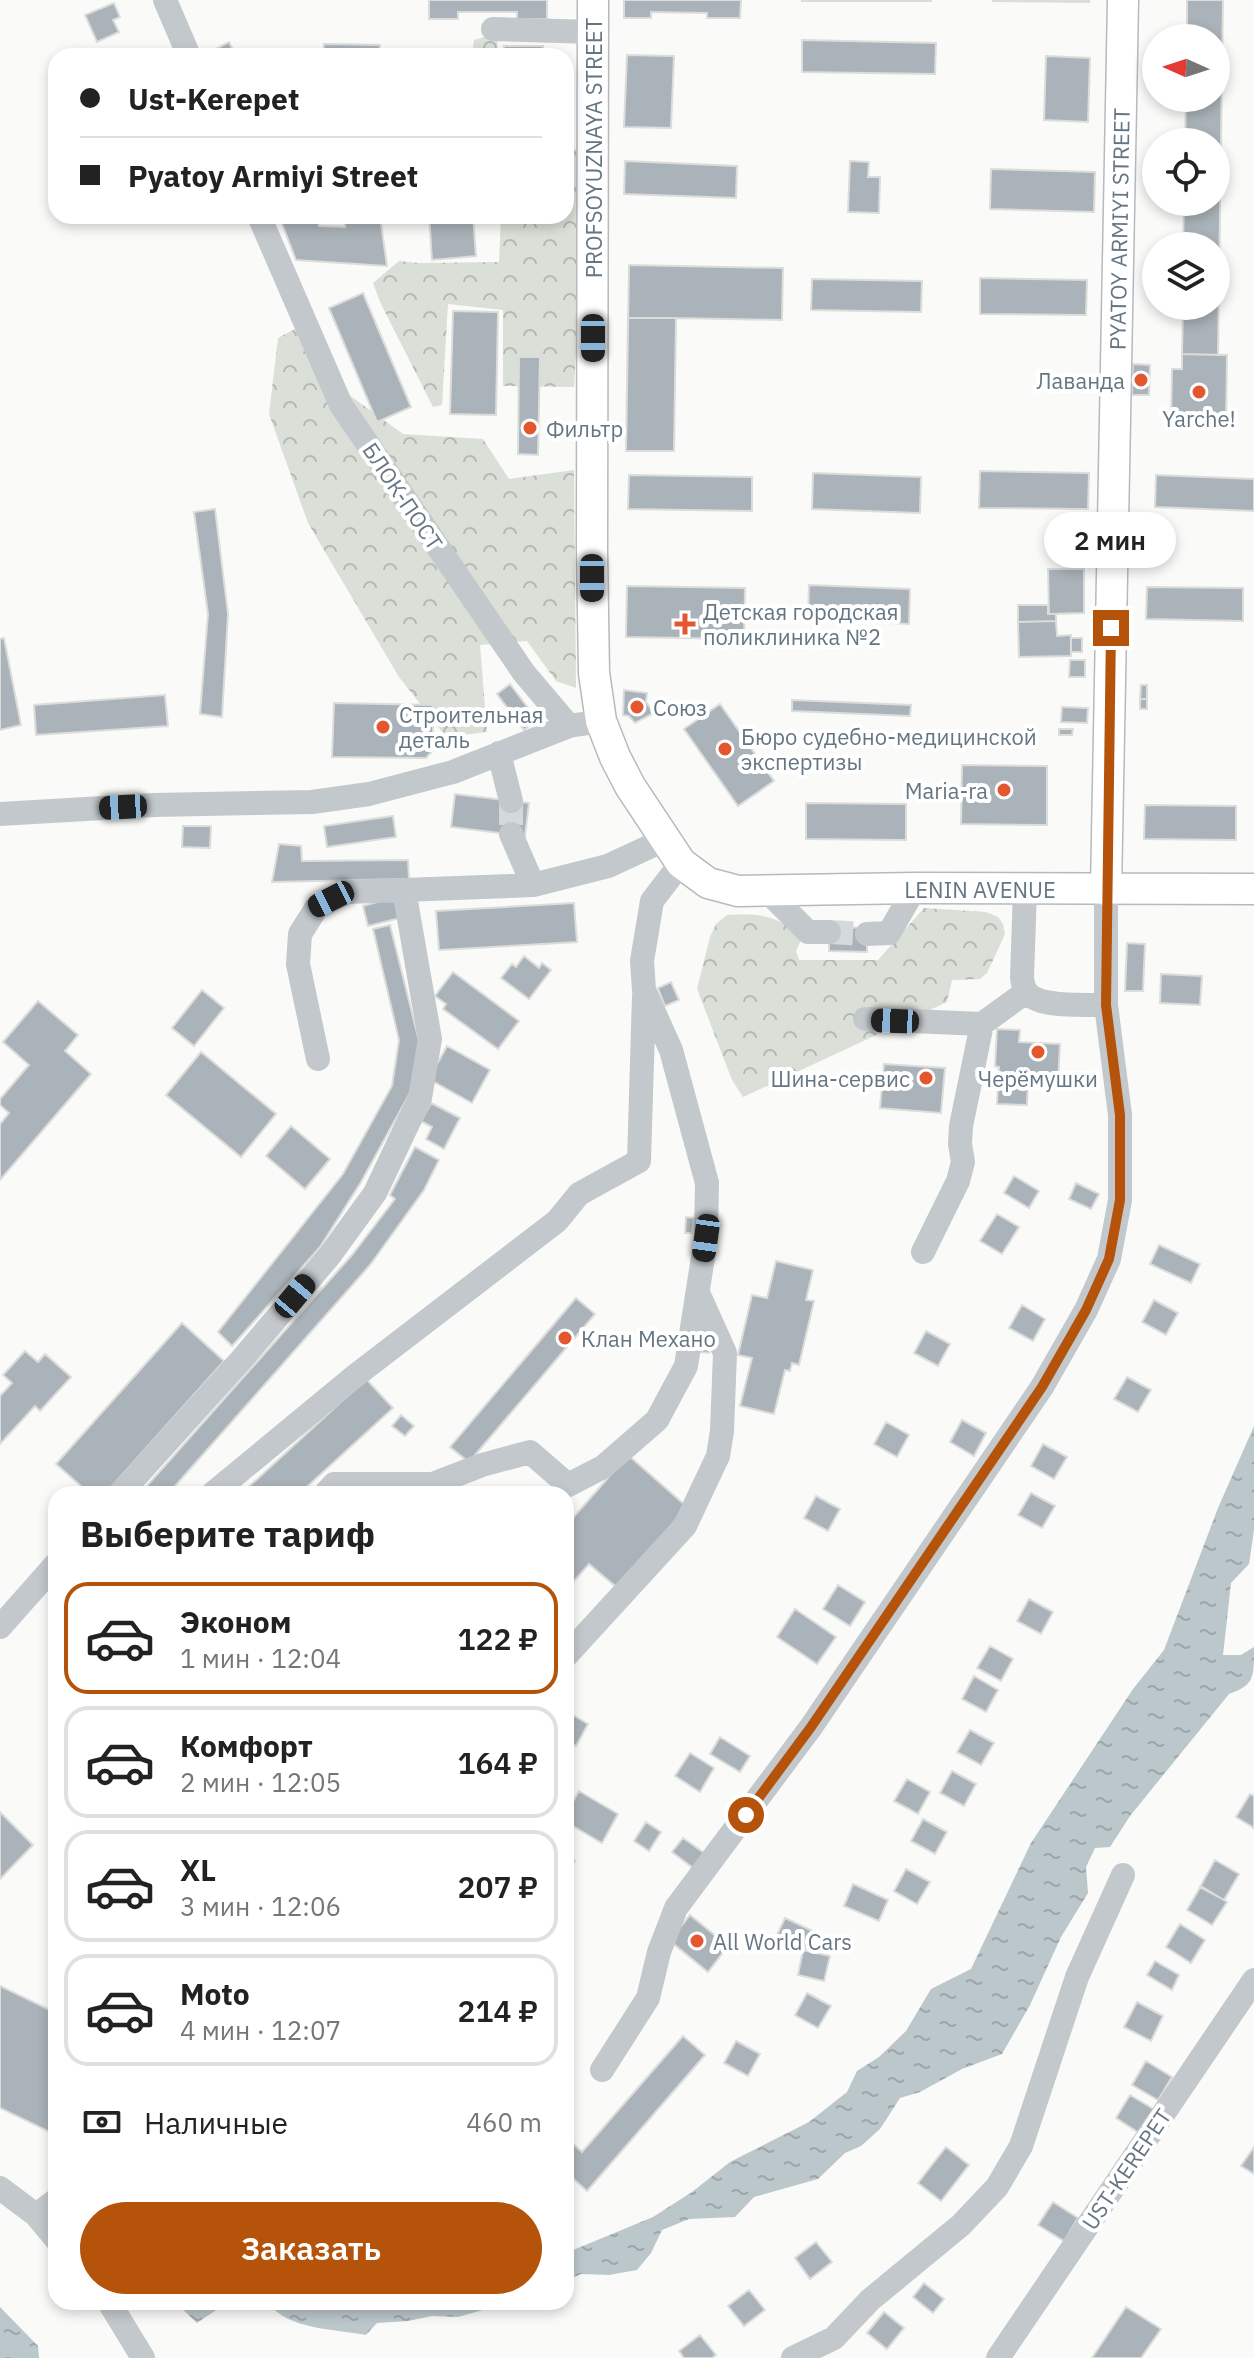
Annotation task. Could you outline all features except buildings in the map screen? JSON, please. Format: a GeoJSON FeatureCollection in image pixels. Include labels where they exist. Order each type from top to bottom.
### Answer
{"type":"FeatureCollection","features":[{"type":"Feature","properties":{"kind":"main road","name":"PROFSOYUZNAYA STREET"},"geometry":{"type":"LineString","coordinates":[[593,0],[592,632],[601,721],[630,786],[673,852],[708,883]]}},
{"type":"Feature","properties":{"kind":"main road","name":"PYATOY ARMIYI STREET"},"geometry":{"type":"LineString","coordinates":[[1106,890],[1123,0]]}},
{"type":"Feature","properties":{"kind":"main road","name":"LENIN AVENUE"},"geometry":{"type":"LineString","coordinates":[[708,883],[738,891],[1254,889]]}},
{"type":"Feature","properties":{"kind":"street"},"geometry":{"type":"LineString","coordinates":[[165,0],[186,48]]}},
{"type":"Feature","properties":{"kind":"street"},"geometry":{"type":"LineString","coordinates":[[493,29],[594,32]]}},
{"type":"Feature","properties":{"kind":"street","name":"БЛОК-ПОСТ"},"geometry":{"type":"LineString","coordinates":[[262,224],[341,405],[524,673],[569,726]]}},
{"type":"Feature","properties":{"kind":"street"},"geometry":{"type":"LineString","coordinates":[[0,814],[154,805],[312,802],[369,794],[453,772],[569,726],[601,721]]}},
{"type":"Feature","properties":{"kind":"street"},"geometry":{"type":"LineString","coordinates":[[499,753],[511,801]]}},
{"type":"Feature","properties":{"kind":"street"},"geometry":{"type":"LineString","coordinates":[[511,834],[533,885]]}},
{"type":"Feature","properties":{"kind":"street"},"geometry":{"type":"LineString","coordinates":[[318,1059],[298,964],[300,934],[317,907],[346,892],[533,885],[673,852]]}},
{"type":"Feature","properties":{"kind":"street"},"geometry":{"type":"LineString","coordinates":[[222,1486],[355,1376],[557,1221],[579,1194],[639,1161],[644,990],[642,961],[652,901],[673,852]]}},
{"type":"Feature","properties":{"kind":"street"},"geometry":{"type":"LineString","coordinates":[[867,934],[889,933],[915,888]]}},
{"type":"Feature","properties":{"kind":"street"},"geometry":{"type":"LineString","coordinates":[[1025,889],[1022,978],[1026,992],[1036,1000],[1049,1003],[1106,1005]]}},
{"type":"Feature","properties":{"kind":"street"},"geometry":{"type":"LineString","coordinates":[[127,1486],[242,1359],[330,1255],[375,1193],[420,1098],[430,1039],[404,890]]}},
{"type":"Feature","properties":{"kind":"street"},"geometry":{"type":"LineString","coordinates":[[602,2070],[648,1998],[659,1952],[676,1908],[820,1714],[1042,1387],[1086,1310],[1109,1259],[1120,1200],[1120,1115],[1106,1005],[1106,890]]}},
{"type":"Feature","properties":{"kind":"street"},"geometry":{"type":"LineString","coordinates":[[767,891],[808,932],[829,932]]}},
{"type":"Feature","properties":{"kind":"street"},"geometry":{"type":"LineString","coordinates":[[332,1486],[433,1484],[482,1465],[530,1452],[568,1485],[603,1467],[657,1420],[686,1366],[706,1238],[707,1183],[671,1050],[644,990]]}},
{"type":"Feature","properties":{"kind":"street"},"geometry":{"type":"LineString","coordinates":[[865,1019],[982,1024],[1026,992]]}},
{"type":"Feature","properties":{"kind":"street"},"geometry":{"type":"LineString","coordinates":[[923,1252],[958,1181],[963,1162],[961,1126],[982,1024]]}},
{"type":"Feature","properties":{"kind":"street"},"geometry":{"type":"LineString","coordinates":[[574,1647],[685,1526],[718,1456],[725,1353],[699,1295]]}},
{"type":"Feature","properties":{"kind":"street"},"geometry":{"type":"LineString","coordinates":[[0,1627],[48,1573]]}},
{"type":"Feature","properties":{"kind":"street"},"geometry":{"type":"LineString","coordinates":[[793,2358],[834,2338],[870,2300],[961,2225],[997,2187],[1021,2146],[1077,1977],[1123,1875]]}},
{"type":"Feature","properties":{"kind":"street","name":"UST-KEREPET"},"geometry":{"type":"LineString","coordinates":[[998,2358],[1254,1980]]}},
{"type":"Feature","properties":{"kind":"street"},"geometry":{"type":"LineString","coordinates":[[0,2188],[36,2215],[48,2229]]}},
{"type":"Feature","properties":{"kind":"street"},"geometry":{"type":"LineString","coordinates":[[36,2215],[48,2206]]}},
{"type":"Feature","properties":{"kind":"street"},"geometry":{"type":"LineString","coordinates":[[114,2310],[143,2358]]}},
{"type":"Feature","properties":{"kind":"green space"},"geometry":{"type":"Polygon","coordinates":[[[498,33],[497,48],[473,48],[474,40],[498,33]]]}},
{"type":"Feature","properties":{"kind":"green space"},"geometry":{"type":"Polygon","coordinates":[[[574,149],[588,151],[574,387],[503,386],[503,310],[448,304],[442,405],[433,407],[373,283],[399,261],[499,262],[501,224],[574,224],[574,149]]]}},
{"type":"Feature","properties":{"kind":"green space"},"geometry":{"type":"Polygon","coordinates":[[[310,321],[345,392],[403,434],[483,439],[509,479],[574,470],[576,688],[556,681],[527,641],[480,645],[487,732],[446,737],[399,677],[308,523],[269,414],[278,338],[310,321]]]}},
{"type":"Feature","properties":{"kind":"green space"},"geometry":{"type":"Polygon","coordinates":[[[924,908],[986,912],[998,917],[1005,934],[987,973],[980,979],[952,980],[947,1002],[743,1097],[732,1080],[697,989],[716,924],[727,915],[767,917],[785,925],[801,940],[796,951],[799,960],[878,960],[924,908]]]}},
{"type":"Feature","properties":{"kind":"water"},"geometry":{"type":"Polygon","coordinates":[[[1254,1426],[1254,1530],[1249,1564],[1231,1583],[1223,1655],[1241,1655],[1254,1647],[1251,1679],[1248,1684],[1229,1694],[1130,1816],[1110,1847],[1095,1848],[1086,1867],[1088,1893],[1061,1937],[1030,2005],[1002,2054],[962,2069],[920,2092],[900,2098],[880,2129],[861,2146],[845,2153],[818,2179],[754,2197],[735,2217],[689,2219],[662,2230],[651,2253],[637,2270],[609,2275],[581,2274],[574,2277],[574,2250],[653,2217],[730,2162],[809,2122],[847,2092],[857,2071],[879,2057],[906,2031],[931,1989],[971,1969],[1031,1843],[1133,1689],[1164,1650],[1218,1508],[1254,1426]]]}},
{"type":"Feature","properties":{"kind":"water"},"geometry":{"type":"Polygon","coordinates":[[[0,2307],[38,2346],[39,2358],[0,2358],[0,2307]]]}},
{"type":"Feature","properties":{"kind":"water"},"geometry":{"type":"Polygon","coordinates":[[[183,2310],[216,2310],[197,2323],[183,2310]]]}},
{"type":"Feature","properties":{"kind":"water"},"geometry":{"type":"Polygon","coordinates":[[[483,2310],[458,2317],[432,2316],[377,2323],[366,2335],[299,2323],[276,2311],[483,2310]]]}},
{"type":"Feature","properties":{"kind":"tunnel"},"geometry":{"type":"LineString","coordinates":[[511,801],[511,834]]}},
{"type":"Feature","properties":{"kind":"tunnel"},"geometry":{"type":"LineString","coordinates":[[829,932],[867,934]]}},
{"type":"Feature","properties":{"kind":"place","name":"Лаванда"},"geometry":{"type":"Point","coordinates":[1141,380]}},
{"type":"Feature","properties":{"kind":"place","name":"Yarche!"},"geometry":{"type":"Point","coordinates":[1199,392]}},
{"type":"Feature","properties":{"kind":"place","name":"Фильтр"},"geometry":{"type":"Point","coordinates":[530,428]}},
{"type":"Feature","properties":{"kind":"place","name":"Детская городская поликлиника №2"},"geometry":{"type":"Point","coordinates":[685,624]}},
{"type":"Feature","properties":{"kind":"place","name":"Союз"},"geometry":{"type":"Point","coordinates":[637,707]}},
{"type":"Feature","properties":{"kind":"place","name":"Строительная деталь"},"geometry":{"type":"Point","coordinates":[383,727]}},
{"type":"Feature","properties":{"kind":"place","name":"Бюро судебно-медицинской экспертизы"},"geometry":{"type":"Point","coordinates":[725,749]}},
{"type":"Feature","properties":{"kind":"place","name":"Maria-ra"},"geometry":{"type":"Point","coordinates":[1004,790]}},
{"type":"Feature","properties":{"kind":"place","name":"Черёмушки"},"geometry":{"type":"Point","coordinates":[1038,1052]}},
{"type":"Feature","properties":{"kind":"place","name":"Шина-сервис"},"geometry":{"type":"Point","coordinates":[926,1078]}},
{"type":"Feature","properties":{"kind":"place","name":"Клан Механо"},"geometry":{"type":"Point","coordinates":[565,1338]}},
{"type":"Feature","properties":{"kind":"place","name":"All World Cars"},"geometry":{"type":"Point","coordinates":[697,1941]}},
{"type":"Feature","properties":{"kind":"route"},"geometry":{"type":"LineString","coordinates":[[746,1815],[811,1727],[1042,1387],[1086,1310],[1109,1259],[1120,1200],[1120,1115],[1106,1005],[1111,628]]}}]}
